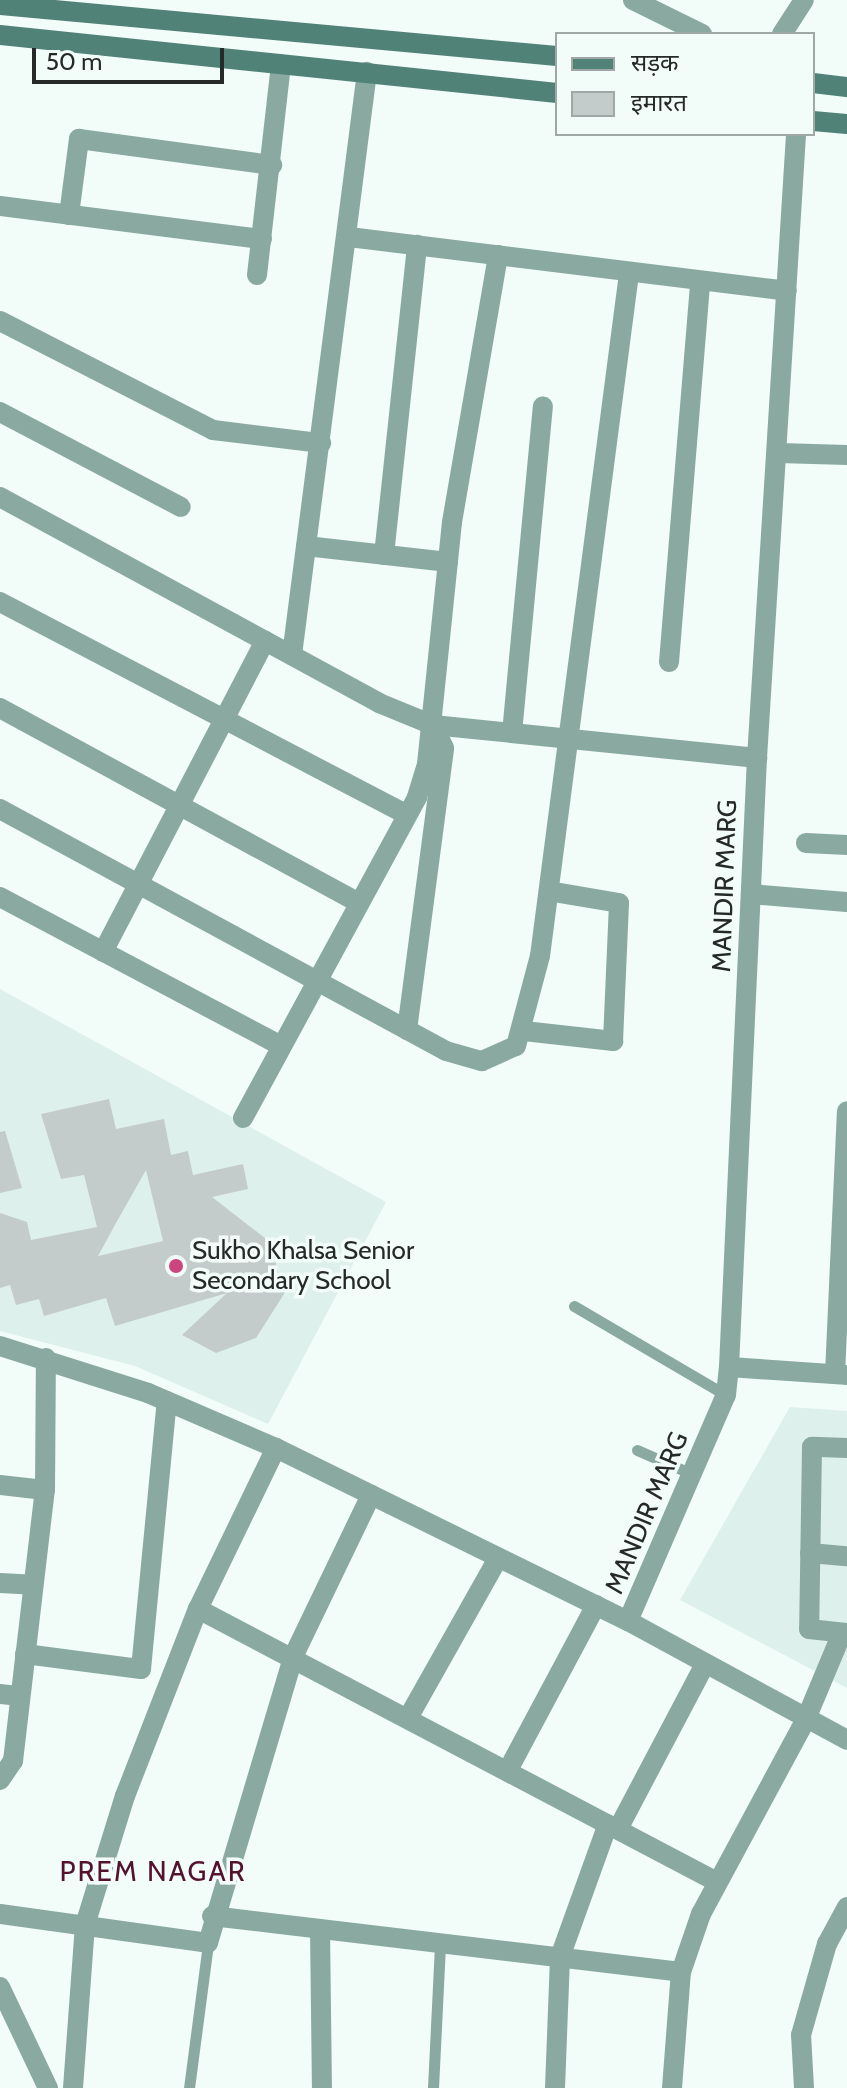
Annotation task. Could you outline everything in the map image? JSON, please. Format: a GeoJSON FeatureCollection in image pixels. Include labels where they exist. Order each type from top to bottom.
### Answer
{"type":"FeatureCollection","features":[{"type":"Feature","properties":{"kind":"street"},"geometry":{"type":"LineString","coordinates":[[633,0],[698,32]]}},
{"type":"Feature","properties":{"kind":"street"},"geometry":{"type":"LineString","coordinates":[[783,32],[804,0]]}},
{"type":"Feature","properties":{"kind":"street"},"geometry":{"type":"LineString","coordinates":[[0,5],[66,5],[555,56]]}},
{"type":"Feature","properties":{"kind":"street"},"geometry":{"type":"LineString","coordinates":[[0,35],[555,93]]}},
{"type":"Feature","properties":{"kind":"street"},"geometry":{"type":"LineString","coordinates":[[257,275],[272,165],[281,64]]}},
{"type":"Feature","properties":{"kind":"street"},"geometry":{"type":"LineString","coordinates":[[292,655],[349,237],[367,72]]}},
{"type":"Feature","properties":{"kind":"street"},"geometry":{"type":"LineString","coordinates":[[815,83],[847,87]]}},
{"type":"Feature","properties":{"kind":"street"},"geometry":{"type":"LineString","coordinates":[[815,121],[847,124]]}},
{"type":"Feature","properties":{"kind":"street","name":"MANDIR MARG"},"geometry":{"type":"LineString","coordinates":[[628,1621],[726,1395],[757,758],[779,453],[796,136]]}},
{"type":"Feature","properties":{"kind":"street"},"geometry":{"type":"LineString","coordinates":[[69,215],[79,139],[272,165]]}},
{"type":"Feature","properties":{"kind":"street"},"geometry":{"type":"LineString","coordinates":[[0,206],[262,239]]}},
{"type":"Feature","properties":{"kind":"street"},"geometry":{"type":"LineString","coordinates":[[349,237],[629,274],[787,291]]}},
{"type":"Feature","properties":{"kind":"street"},"geometry":{"type":"LineString","coordinates":[[384,555],[417,245]]}},
{"type":"Feature","properties":{"kind":"street"},"geometry":{"type":"LineString","coordinates":[[243,1118],[279,1045],[407,815],[427,764],[448,562],[498,255]]}},
{"type":"Feature","properties":{"kind":"street"},"geometry":{"type":"LineString","coordinates":[[0,809],[407,1030],[482,1061],[516,1046],[524,1031],[549,891],[629,274]]}},
{"type":"Feature","properties":{"kind":"street"},"geometry":{"type":"LineString","coordinates":[[669,662],[700,282]]}},
{"type":"Feature","properties":{"kind":"street"},"geometry":{"type":"LineString","coordinates":[[0,321],[213,430],[321,443]]}},
{"type":"Feature","properties":{"kind":"street"},"geometry":{"type":"LineString","coordinates":[[512,733],[543,406]]}},
{"type":"Feature","properties":{"kind":"street"},"geometry":{"type":"LineString","coordinates":[[0,412],[181,507]]}},
{"type":"Feature","properties":{"kind":"street"},"geometry":{"type":"LineString","coordinates":[[779,453],[847,455]]}},
{"type":"Feature","properties":{"kind":"street"},"geometry":{"type":"LineString","coordinates":[[0,497],[265,641],[433,725],[757,758]]}},
{"type":"Feature","properties":{"kind":"street"},"geometry":{"type":"LineString","coordinates":[[306,546],[448,562]]}},
{"type":"Feature","properties":{"kind":"street"},"geometry":{"type":"LineString","coordinates":[[0,602],[407,815]]}},
{"type":"Feature","properties":{"kind":"street"},"geometry":{"type":"LineString","coordinates":[[103,952],[265,641]]}},
{"type":"Feature","properties":{"kind":"street"},"geometry":{"type":"LineString","coordinates":[[0,708],[179,802],[357,902]]}},
{"type":"Feature","properties":{"kind":"street"},"geometry":{"type":"LineString","coordinates":[[407,1030],[444,748],[433,725]]}},
{"type":"Feature","properties":{"kind":"street"},"geometry":{"type":"LineString","coordinates":[[806,843],[847,845]]}},
{"type":"Feature","properties":{"kind":"street"},"geometry":{"type":"LineString","coordinates":[[524,1031],[613,1041],[619,903],[549,891]]}},
{"type":"Feature","properties":{"kind":"street"},"geometry":{"type":"LineString","coordinates":[[751,894],[847,902]]}},
{"type":"Feature","properties":{"kind":"street"},"geometry":{"type":"LineString","coordinates":[[0,897],[279,1045]]}},
{"type":"Feature","properties":{"kind":"street"},"geometry":{"type":"LineString","coordinates":[[729,1367],[841,1374],[847,1111]]}},
{"type":"Feature","properties":{"kind":"street"},"geometry":{"type":"LineString","coordinates":[[0,1346],[46,1358],[167,1401],[276,1448],[628,1621],[847,1740]]}},
{"type":"Feature","properties":{"kind":"street"},"geometry":{"type":"LineString","coordinates":[[0,1780],[13,1761],[10,1695],[25,1654],[45,1490],[46,1358]]}},
{"type":"Feature","properties":{"kind":"street"},"geometry":{"type":"LineString","coordinates":[[25,1654],[141,1669],[167,1401]]}},
{"type":"Feature","properties":{"kind":"street"},"geometry":{"type":"LineString","coordinates":[[672,2088],[681,1972],[717,1882],[806,1719],[845,1633],[809,1629],[812,1447],[847,1448]]}},
{"type":"Feature","properties":{"kind":"street"},"geometry":{"type":"LineString","coordinates":[[73,2088],[85,1925],[154,1712],[198,1609],[276,1448]]}},
{"type":"Feature","properties":{"kind":"street"},"geometry":{"type":"LineString","coordinates":[[0,1485],[45,1490]]}},
{"type":"Feature","properties":{"kind":"street"},"geometry":{"type":"LineString","coordinates":[[0,1914],[208,1943],[212,1916],[293,1657],[371,1495]]}},
{"type":"Feature","properties":{"kind":"street"},"geometry":{"type":"LineString","coordinates":[[810,1553],[847,1556]]}},
{"type":"Feature","properties":{"kind":"street"},"geometry":{"type":"LineString","coordinates":[[408,1718],[498,1558]]}},
{"type":"Feature","properties":{"kind":"street"},"geometry":{"type":"LineString","coordinates":[[0,1583],[33,1585]]}},
{"type":"Feature","properties":{"kind":"street"},"geometry":{"type":"LineString","coordinates":[[508,1770],[596,1605]]}},
{"type":"Feature","properties":{"kind":"street"},"geometry":{"type":"LineString","coordinates":[[198,1609],[717,1882]]}},
{"type":"Feature","properties":{"kind":"street"},"geometry":{"type":"LineString","coordinates":[[555,2088],[560,1957],[573,1908],[613,1826],[705,1664]]}},
{"type":"Feature","properties":{"kind":"street"},"geometry":{"type":"LineString","coordinates":[[804,2088],[801,2035],[822,1956],[847,1907]]}},
{"type":"Feature","properties":{"kind":"street"},"geometry":{"type":"LineString","coordinates":[[212,1916],[681,1972]]}},
{"type":"Feature","properties":{"kind":"street"},"geometry":{"type":"LineString","coordinates":[[320,1929],[322,2088]]}},
{"type":"Feature","properties":{"kind":"street"},"geometry":{"type":"LineString","coordinates":[[0,1987],[48,2088]]}},
{"type":"Feature","properties":{"kind":"lane"},"geometry":{"type":"LineString","coordinates":[[574,1306],[726,1395]]}},
{"type":"Feature","properties":{"kind":"lane"},"geometry":{"type":"LineString","coordinates":[[637,1450],[692,1474]]}},
{"type":"Feature","properties":{"kind":"lane"},"geometry":{"type":"LineString","coordinates":[[189,2088],[208,1943]]}},
{"type":"Feature","properties":{"kind":"lane"},"geometry":{"type":"LineString","coordinates":[[433,2088],[440,1943]]}},
{"type":"Feature","properties":{"kind":"shaded area","name":"Sukho Khalsa Senior Secondary School"},"geometry":{"type":"Polygon","coordinates":[[[0,989],[386,1202],[268,1424],[135,1366],[0,1331],[0,989]]]}},
{"type":"Feature","properties":{"kind":"shaded area"},"geometry":{"type":"Polygon","coordinates":[[[790,1407],[847,1411],[847,1688],[680,1600],[790,1407]]]}},
{"type":"Feature","properties":{"kind":"building"},"geometry":{"type":"Polygon","coordinates":[[[109,1099],[116,1129],[164,1119],[171,1155],[188,1151],[193,1175],[243,1164],[248,1189],[212,1197],[270,1242],[284,1294],[256,1338],[216,1353],[182,1335],[227,1293],[115,1326],[106,1298],[44,1316],[39,1299],[16,1305],[10,1285],[0,1288],[0,1213],[27,1222],[31,1240],[97,1227],[84,1175],[61,1179],[41,1114],[109,1099]],[[146,1170],[98,1256],[163,1241],[146,1170]]]}},
{"type":"Feature","properties":{"kind":"building"},"geometry":{"type":"Polygon","coordinates":[[[5,1131],[22,1188],[0,1193],[0,1132],[5,1131]]]}},
{"type":"Feature","properties":{"kind":"place","name":"Sukho Khalsa Senior Secondary School"},"geometry":{"type":"Point","coordinates":[176,1266]}},
{"type":"Feature","properties":{"kind":"district","name":"PREM NAGAR"},"geometry":{"type":"Point","coordinates":[153,1871]}}]}
